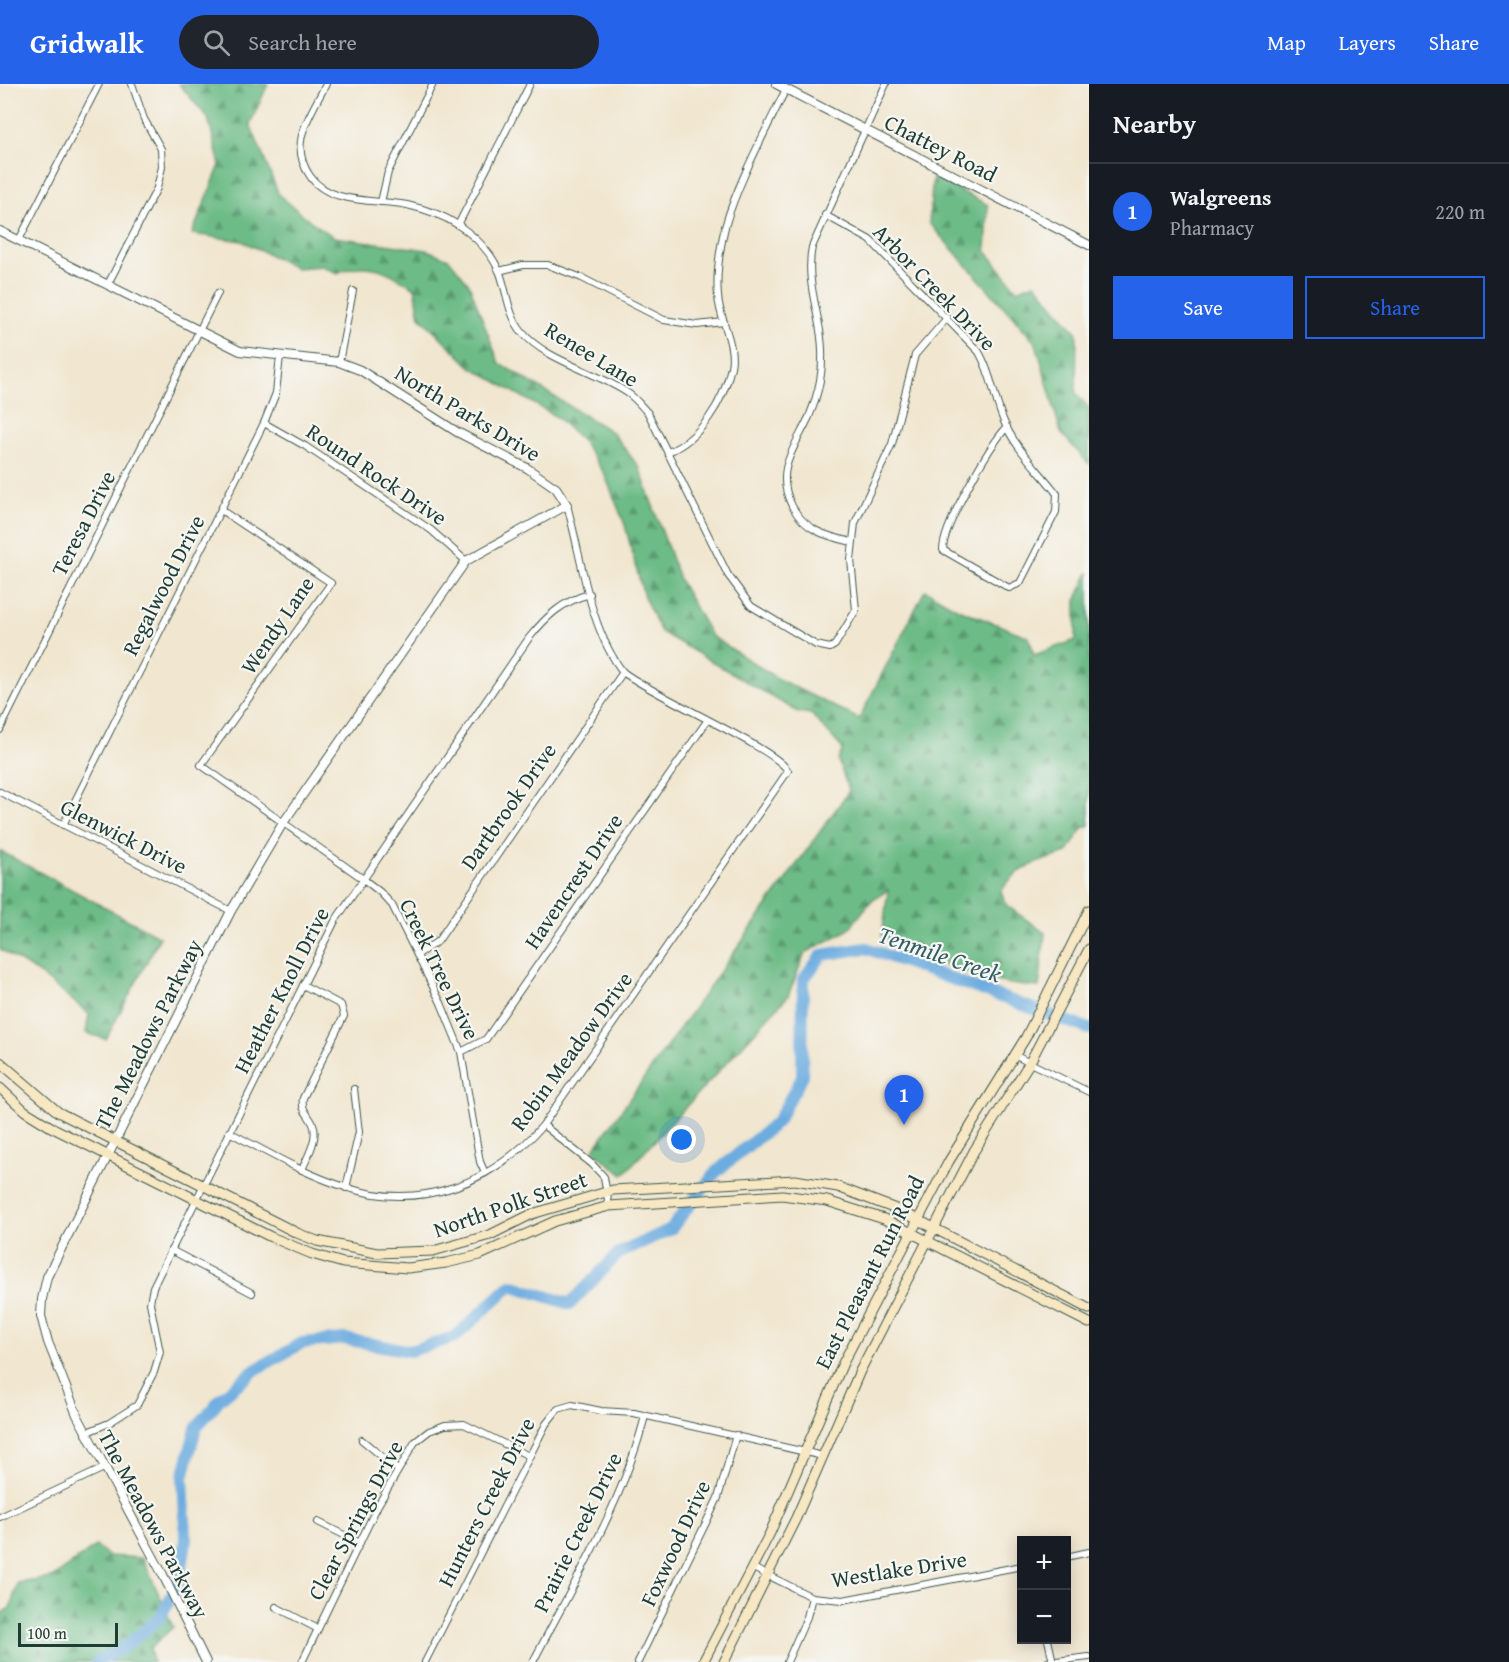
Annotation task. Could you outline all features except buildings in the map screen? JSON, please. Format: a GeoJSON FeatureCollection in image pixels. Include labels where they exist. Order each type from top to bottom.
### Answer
{"type":"FeatureCollection","features":[{"type":"Feature","properties":{"kind":"main road","name":"East Pleasant Run Road"},"geometry":{"type":"LineString","coordinates":[[703,1662],[806,1451],[843,1363],[959,1144],[1016,1056],[1089,910]]}},
{"type":"Feature","properties":{"kind":"main road","name":"East Pleasant Run Road"},"geometry":{"type":"LineString","coordinates":[[724,1662],[823,1456],[860,1371],[974,1151],[1030,1062],[1089,949]]}},
{"type":"Feature","properties":{"kind":"main road","name":"North Polk Street"},"geometry":{"type":"LineString","coordinates":[[0,1062],[58,1112],[317,1240],[377,1253],[405,1254],[455,1247],[490,1235],[532,1214],[607,1191],[795,1180],[838,1187],[918,1220],[1089,1309]]}},
{"type":"Feature","properties":{"kind":"main road","name":"North Polk Street"},"geometry":{"type":"LineString","coordinates":[[0,1088],[26,1111],[42,1121],[271,1237],[312,1254],[343,1263],[408,1268],[480,1255],[555,1221],[609,1206],[782,1195],[827,1201],[884,1219],[1089,1323]]}},
{"type":"Feature","properties":{"kind":"main road"},"geometry":{"type":"LineString","coordinates":[[959,1144],[974,1151]]}},
{"type":"Feature","properties":{"kind":"main road"},"geometry":{"type":"LineString","coordinates":[[1005,1281],[1010,1269]]}},
{"type":"Feature","properties":{"kind":"main road"},"geometry":{"type":"LineString","coordinates":[[843,1363],[860,1371]]}},
{"type":"Feature","properties":{"kind":"street"},"geometry":{"type":"LineString","coordinates":[[19,240],[99,84]]}},
{"type":"Feature","properties":{"kind":"street"},"geometry":{"type":"LineString","coordinates":[[108,284],[157,188],[162,167],[161,149],[144,118],[132,84]]}},
{"type":"Feature","properties":{"kind":"street","name":"Renee Lane"},"geometry":{"type":"LineString","coordinates":[[326,84],[303,126],[299,142],[306,170],[324,191],[408,205],[438,214],[458,225],[483,246],[499,271],[511,312],[521,331],[543,349],[630,394],[648,413],[728,575],[751,606],[816,645],[830,648],[841,636],[856,610],[852,542]]}},
{"type":"Feature","properties":{"kind":"street"},"geometry":{"type":"LineString","coordinates":[[381,202],[388,172],[433,84]]}},
{"type":"Feature","properties":{"kind":"street"},"geometry":{"type":"LineString","coordinates":[[458,225],[530,84]]}},
{"type":"Feature","properties":{"kind":"street","name":"Chattey Road"},"geometry":{"type":"LineString","coordinates":[[776,84],[1089,245]]}},
{"type":"Feature","properties":{"kind":"street"},"geometry":{"type":"LineString","coordinates":[[886,84],[825,215],[809,263],[810,289],[821,330],[823,361],[810,416],[790,453],[783,480],[796,515],[810,529],[852,542],[855,523],[892,444],[915,355],[946,318]]}},
{"type":"Feature","properties":{"kind":"street"},"geometry":{"type":"LineString","coordinates":[[668,452],[685,445],[696,436],[718,398],[731,367],[718,296],[725,227],[786,89]]}},
{"type":"Feature","properties":{"kind":"street","name":"Arbor Creek Drive"},"geometry":{"type":"LineString","coordinates":[[825,215],[870,240],[980,352],[990,370],[998,407],[1007,427],[1024,457],[1057,494],[1056,513],[1020,583],[1009,588],[943,550],[948,528],[993,442],[1007,427]]}},
{"type":"Feature","properties":{"kind":"street","name":"North Parks Drive"},"geometry":{"type":"LineString","coordinates":[[0,231],[240,351],[339,362],[360,370],[457,432],[527,468],[556,488],[567,505],[598,630],[612,658],[623,672],[707,721],[761,749],[785,764],[788,771]]}},
{"type":"Feature","properties":{"kind":"street"},"geometry":{"type":"LineString","coordinates":[[499,271],[524,265],[548,265],[582,278],[664,320],[697,325],[724,322]]}},
{"type":"Feature","properties":{"kind":"street"},"geometry":{"type":"LineString","coordinates":[[339,362],[353,291]]}},
{"type":"Feature","properties":{"kind":"street","name":"Teresa Drive"},"geometry":{"type":"LineString","coordinates":[[0,730],[218,293]]}},
{"type":"Feature","properties":{"kind":"street","name":"Regalwood Drive"},"geometry":{"type":"LineString","coordinates":[[63,825],[264,423],[276,393],[280,356]]}},
{"type":"Feature","properties":{"kind":"street","name":"Round Rock Drive"},"geometry":{"type":"LineString","coordinates":[[264,423],[305,446],[431,531],[466,561]]}},
{"type":"Feature","properties":{"kind":"street","name":"The Meadows Parkway"},"geometry":{"type":"LineString","coordinates":[[206,1662],[106,1467],[84,1433],[48,1342],[41,1316],[42,1299],[57,1254],[113,1141],[231,911],[282,823],[466,561],[567,505]]}},
{"type":"Feature","properties":{"kind":"street","name":"Wendy Lane"},"geometry":{"type":"LineString","coordinates":[[201,765],[331,583],[221,510]]}},
{"type":"Feature","properties":{"kind":"street","name":"Heather Knoll Drive"},"geometry":{"type":"LineString","coordinates":[[84,1433],[109,1423],[137,1405],[154,1372],[160,1352],[150,1303],[153,1287],[335,921],[362,878],[529,638],[547,615],[571,600],[590,594]]}},
{"type":"Feature","properties":{"kind":"street","name":"Dartbrook Drive"},"geometry":{"type":"LineString","coordinates":[[417,955],[438,941],[623,672]]}},
{"type":"Feature","properties":{"kind":"street","name":"Havencrest Drive"},"geometry":{"type":"LineString","coordinates":[[461,1052],[486,1039],[707,721]]}},
{"type":"Feature","properties":{"kind":"street","name":"Creek Tree Drive"},"geometry":{"type":"LineString","coordinates":[[201,765],[362,878],[392,905],[461,1052],[480,1162],[485,1173]]}},
{"type":"Feature","properties":{"kind":"street","name":"Robin Meadow Drive"},"geometry":{"type":"LineString","coordinates":[[229,1132],[302,1170],[346,1188],[380,1195],[427,1194],[456,1187],[510,1159],[543,1125],[788,771]]}},
{"type":"Feature","properties":{"kind":"street","name":"Glenwick Drive"},"geometry":{"type":"LineString","coordinates":[[0,792],[231,911]]}},
{"type":"Feature","properties":{"kind":"street"},"geometry":{"type":"LineString","coordinates":[[302,1170],[315,1135],[314,1125],[302,1107],[303,1098],[344,1016],[341,1005],[303,985]]}},
{"type":"Feature","properties":{"kind":"street"},"geometry":{"type":"LineString","coordinates":[[1016,1056],[1089,1092]]}},
{"type":"Feature","properties":{"kind":"street"},"geometry":{"type":"LineString","coordinates":[[346,1188],[359,1132],[354,1089]]}},
{"type":"Feature","properties":{"kind":"street"},"geometry":{"type":"LineString","coordinates":[[543,1125],[592,1164],[604,1177],[609,1206]]}},
{"type":"Feature","properties":{"kind":"street"},"geometry":{"type":"LineString","coordinates":[[171,1250],[252,1293]]}},
{"type":"Feature","properties":{"kind":"street","name":"Hunters Creek Drive"},"geometry":{"type":"LineString","coordinates":[[425,1662],[546,1424],[558,1409],[565,1406],[645,1416],[823,1456]]}},
{"type":"Feature","properties":{"kind":"street","name":"Prairie Creek Drive"},"geometry":{"type":"LineString","coordinates":[[533,1662],[630,1470],[645,1416]]}},
{"type":"Feature","properties":{"kind":"street","name":"Clear Springs Drive"},"geometry":{"type":"LineString","coordinates":[[302,1662],[360,1543],[415,1442],[429,1431],[446,1425],[464,1424],[530,1456]]}},
{"type":"Feature","properties":{"kind":"street","name":"Foxwood Drive"},"geometry":{"type":"LineString","coordinates":[[638,1662],[718,1498],[736,1435]]}},
{"type":"Feature","properties":{"kind":"street"},"geometry":{"type":"LineString","coordinates":[[362,1440],[398,1470]]}},
{"type":"Feature","properties":{"kind":"street"},"geometry":{"type":"LineString","coordinates":[[0,1517],[106,1467]]}},
{"type":"Feature","properties":{"kind":"street"},"geometry":{"type":"LineString","coordinates":[[318,1522],[360,1543]]}},
{"type":"Feature","properties":{"kind":"street"},"geometry":{"type":"LineString","coordinates":[[1071,1556],[1089,1552]]}},
{"type":"Feature","properties":{"kind":"street","name":"Westlake Drive"},"geometry":{"type":"LineString","coordinates":[[751,1567],[812,1597],[843,1600],[1017,1567]]}},
{"type":"Feature","properties":{"kind":"street"},"geometry":{"type":"LineString","coordinates":[[787,1662],[807,1617],[812,1597]]}},
{"type":"Feature","properties":{"kind":"street"},"geometry":{"type":"LineString","coordinates":[[276,1607],[318,1629]]}},
{"type":"Feature","properties":{"kind":"street"},"geometry":{"type":"LineString","coordinates":[[1049,1644],[1051,1662],[1089,1658]]}},
{"type":"Feature","properties":{"kind":"green space"},"geometry":{"type":"Polygon","coordinates":[[[179,84],[268,84],[250,124],[279,195],[334,237],[427,250],[449,259],[469,284],[499,363],[612,432],[639,467],[679,579],[711,636],[780,680],[859,719],[925,590],[958,609],[1029,637],[1034,655],[1076,640],[1076,601],[1089,572],[1089,827],[1083,827],[1067,853],[1039,862],[1021,871],[1013,876],[1001,892],[1006,905],[1045,933],[1039,987],[998,982],[958,970],[882,936],[888,890],[872,900],[848,930],[805,953],[788,996],[623,1175],[593,1150],[849,791],[838,760],[843,749],[811,714],[798,712],[661,632],[644,597],[625,525],[604,473],[583,442],[557,417],[471,367],[420,317],[415,288],[378,269],[358,267],[337,273],[322,266],[296,268],[242,241],[192,234],[220,165],[208,118],[179,84]]]}},
{"type":"Feature","properties":{"kind":"green space"},"geometry":{"type":"Polygon","coordinates":[[[933,177],[988,205],[986,251],[1017,290],[1035,283],[1077,333],[1076,393],[1089,408],[1089,464],[1061,433],[1036,343],[929,223],[933,177]]]}},
{"type":"Feature","properties":{"kind":"green space"},"geometry":{"type":"Polygon","coordinates":[[[0,851],[160,937],[106,1039],[86,1033],[89,1014],[41,975],[0,949],[0,851]]]}},
{"type":"Feature","properties":{"kind":"green space"},"geometry":{"type":"Polygon","coordinates":[[[96,1546],[109,1556],[143,1558],[173,1627],[150,1648],[153,1662],[0,1662],[0,1614],[10,1608],[18,1583],[52,1578],[96,1546]]]}},
{"type":"Feature","properties":{"kind":"waterway","name":"Tenmile Creek"},"geometry":{"type":"LineString","coordinates":[[97,1662],[123,1648],[160,1618],[180,1580],[186,1540],[183,1477],[196,1428],[221,1398],[255,1370],[302,1343],[344,1339],[410,1351],[455,1337],[511,1285],[570,1304],[619,1253],[671,1229],[716,1172],[777,1122],[802,1077],[803,980],[822,955],[866,948],[1089,1029]]}},
{"type":"Feature","properties":{"kind":"place","name":"Walgreens"},"geometry":{"type":"Point","coordinates":[904,1125]}}]}
